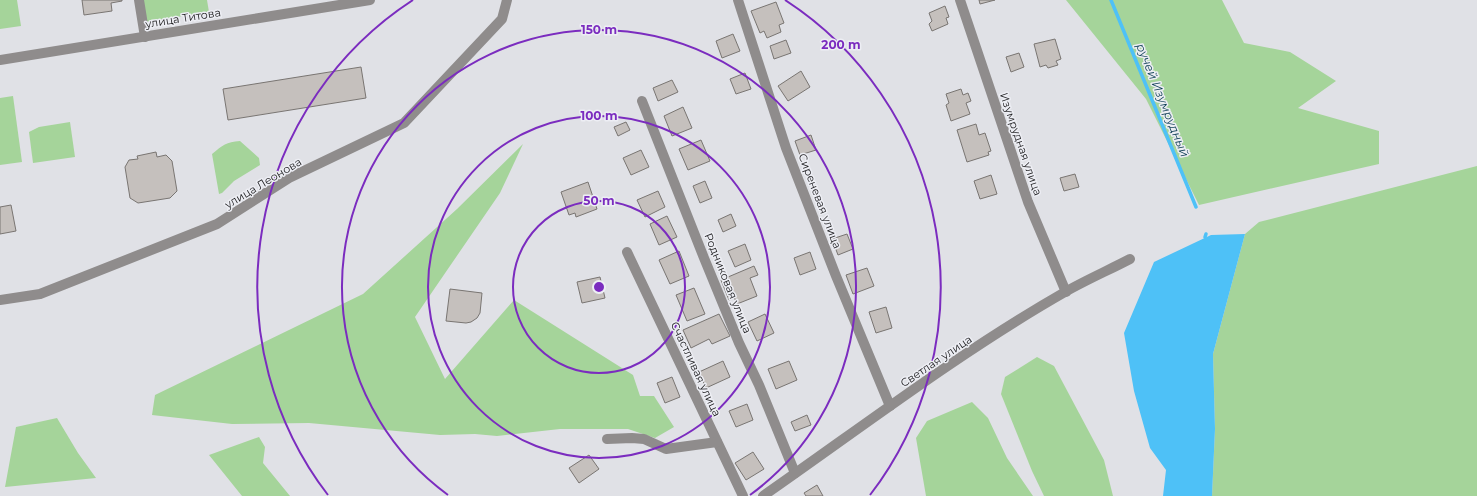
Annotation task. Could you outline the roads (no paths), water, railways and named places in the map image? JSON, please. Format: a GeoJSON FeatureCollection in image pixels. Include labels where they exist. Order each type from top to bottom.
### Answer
{"type":"FeatureCollection","features":[{"type":"Feature","properties":{"kind":"street"},"geometry":{"type":"LineString","coordinates":[[138,0],[145,37]]}},
{"type":"Feature","properties":{"kind":"street","name":"улица Титова"},"geometry":{"type":"LineString","coordinates":[[0,60],[370,0]]}},
{"type":"Feature","properties":{"kind":"street","name":"улица Леонова"},"geometry":{"type":"LineString","coordinates":[[0,300],[40,294],[217,224],[289,178],[404,123],[502,19],[507,0]]}},
{"type":"Feature","properties":{"kind":"street","name":"Сиреневая улица"},"geometry":{"type":"LineString","coordinates":[[738,0],[786,148],[833,269],[890,406]]}},
{"type":"Feature","properties":{"kind":"street","name":"Изумрудная улица"},"geometry":{"type":"LineString","coordinates":[[960,0],[1028,202],[1066,292]]}},
{"type":"Feature","properties":{"kind":"street","name":"Родниковая улица"},"geometry":{"type":"LineString","coordinates":[[642,101],[704,258],[795,473]]}},
{"type":"Feature","properties":{"kind":"street","name":"Счастливая улица"},"geometry":{"type":"LineString","coordinates":[[627,252],[743,496]]}},
{"type":"Feature","properties":{"kind":"street","name":"Светлая улица"},"geometry":{"type":"LineString","coordinates":[[763,496],[890,406],[995,336],[1066,292],[1130,259]]}},
{"type":"Feature","properties":{"kind":"street"},"geometry":{"type":"LineString","coordinates":[[607,439],[632,438],[644,440],[666,449],[717,442]]}},
{"type":"Feature","properties":{"kind":"water"},"geometry":{"type":"Polygon","coordinates":[[[1245,234],[1213,354],[1215,429],[1212,496],[1163,496],[1166,470],[1150,448],[1134,391],[1124,333],[1154,262],[1211,235],[1245,234]]]}},
{"type":"Feature","properties":{"kind":"waterway","name":"ручей Изумрудный"},"geometry":{"type":"LineString","coordinates":[[1111,0],[1196,207]]}}]}
